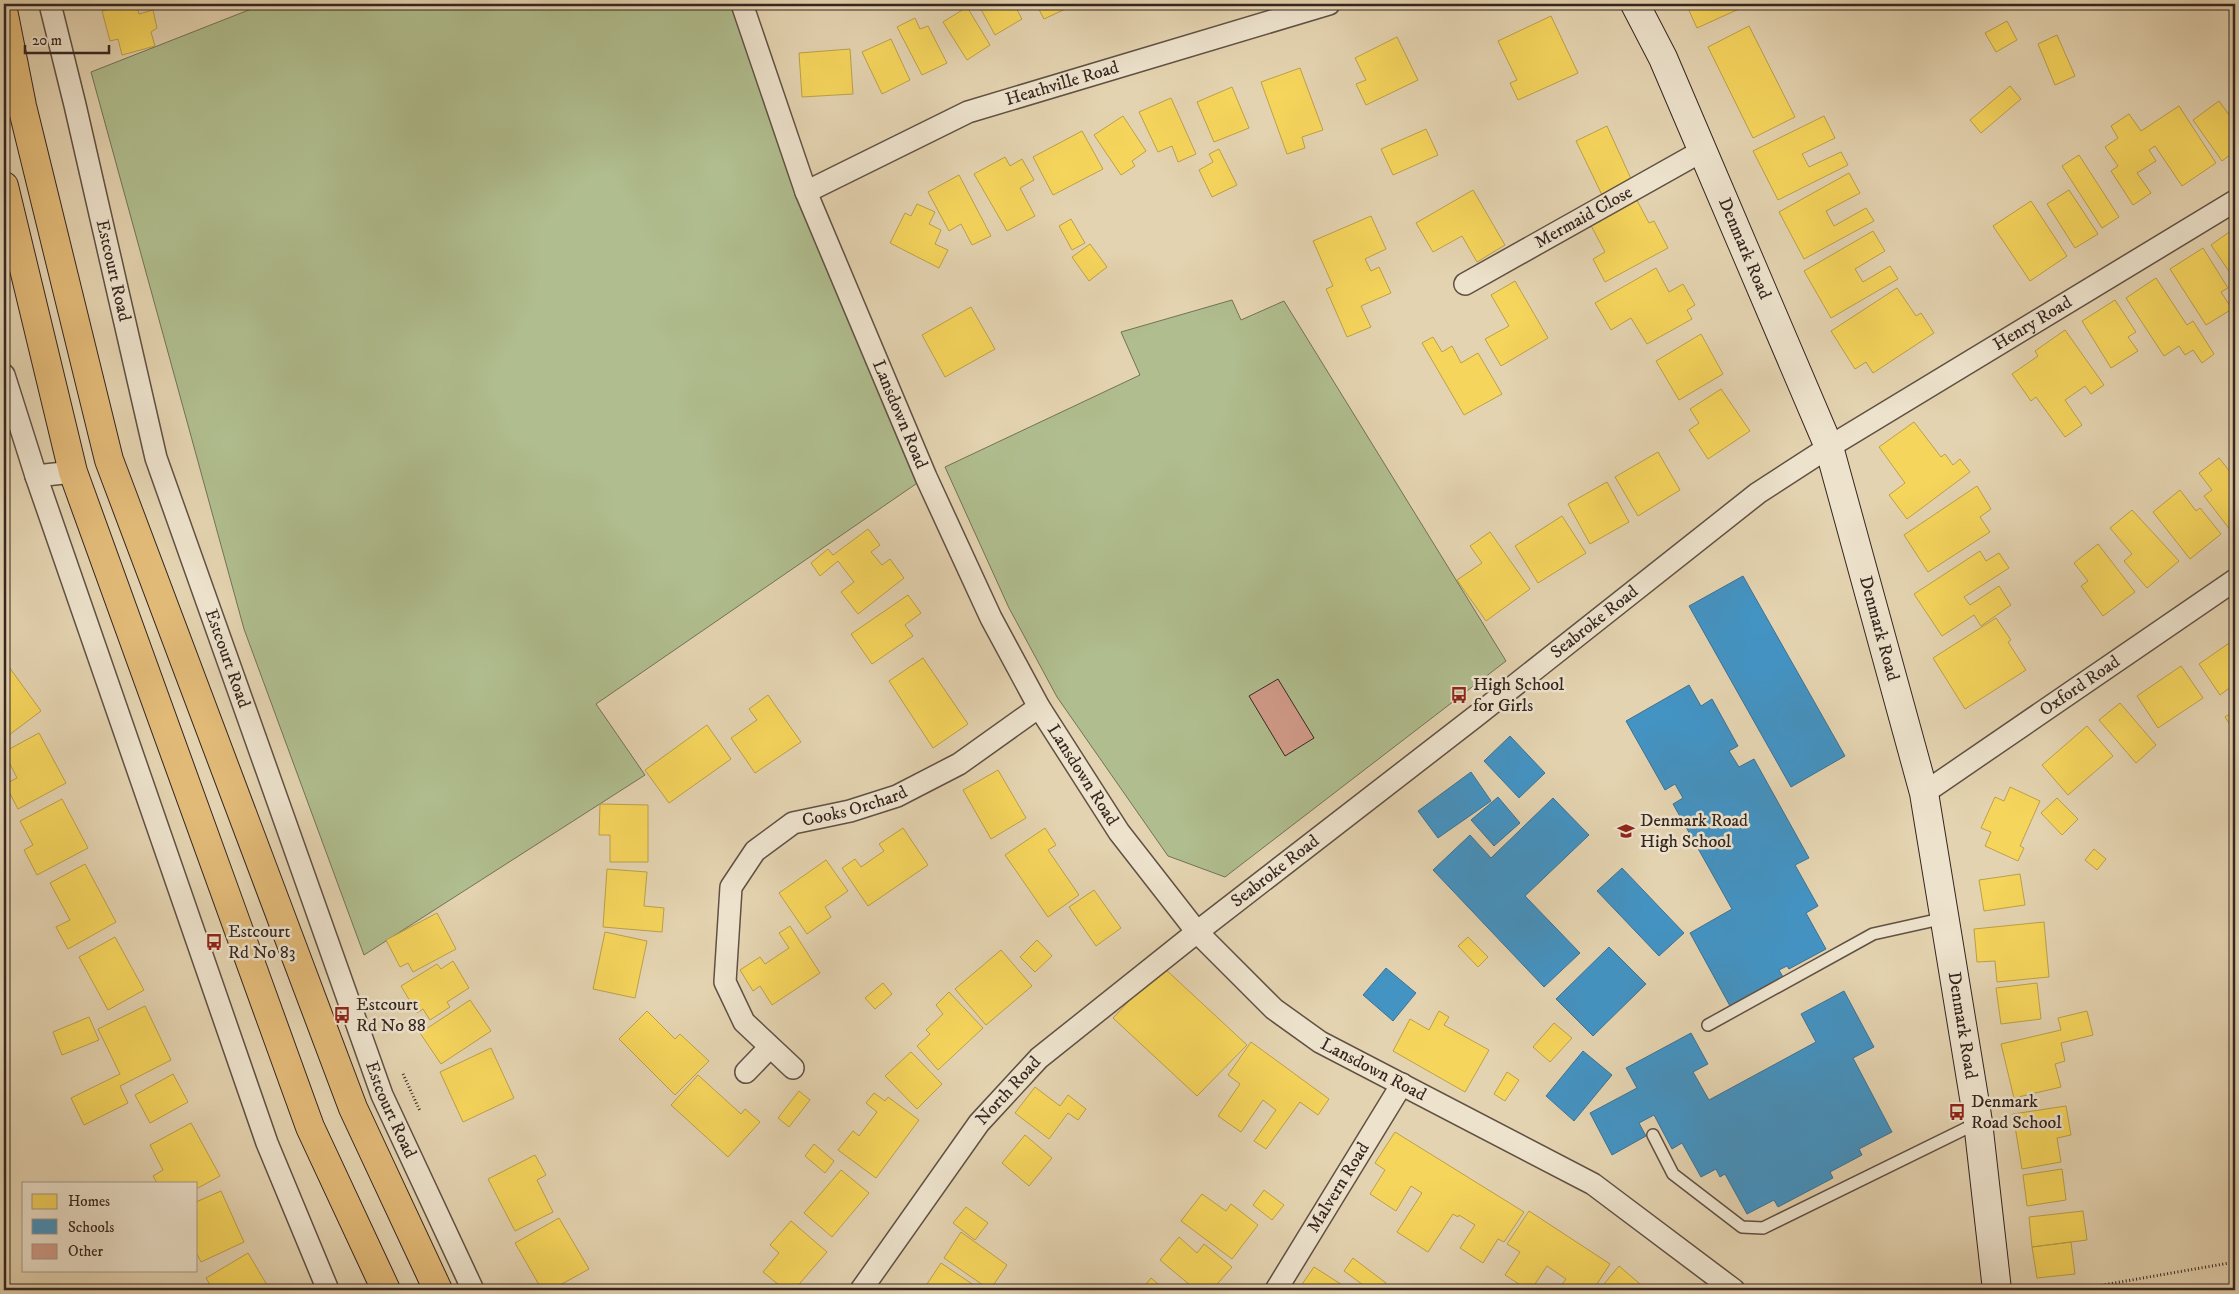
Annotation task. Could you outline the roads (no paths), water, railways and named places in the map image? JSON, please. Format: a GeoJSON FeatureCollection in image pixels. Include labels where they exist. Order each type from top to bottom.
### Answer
{"type":"FeatureCollection","features":[{"type":"Feature","properties":{"kind":"main road","name":"Estcourt Road"},"geometry":{"type":"LineString","coordinates":[[4,15],[22,106],[109,460],[353,1108],[438,1290]]}},
{"type":"Feature","properties":{"kind":"main road"},"geometry":{"type":"LineString","coordinates":[[4,186],[73,472],[310,1127],[386,1290]]}},
{"type":"Feature","properties":{"kind":"street","name":"Estcourt Road"},"geometry":{"type":"LineString","coordinates":[[50,4],[75,104],[156,458],[382,1095],[473,1290]]}},
{"type":"Feature","properties":{"kind":"street","name":"Lansdown Road"},"geometry":{"type":"LineString","coordinates":[[742,4],[806,192],[930,485],[991,618],[1039,707],[1119,832],[1197,932],[1274,1009],[1320,1042],[1593,1184],[1724,1287]]}},
{"type":"Feature","properties":{"kind":"street","name":"Denmark Road"},"geometry":{"type":"LineString","coordinates":[[1635,4],[1663,58],[1829,447],[1924,793],[1978,1122],[1996,1290]]}},
{"type":"Feature","properties":{"kind":"street","name":"Heathville Road"},"geometry":{"type":"LineString","coordinates":[[806,192],[968,112],[1316,5]]}},
{"type":"Feature","properties":{"kind":"street","name":"Mermaid Close"},"geometry":{"type":"LineString","coordinates":[[1465,284],[1702,151]]}},
{"type":"Feature","properties":{"kind":"street","name":"Henry Road"},"geometry":{"type":"LineString","coordinates":[[1829,447],[2235,201]]}},
{"type":"Feature","properties":{"kind":"street"},"geometry":{"type":"LineString","coordinates":[[4,375],[36,476],[267,1143],[328,1290]]}},
{"type":"Feature","properties":{"kind":"street","name":"Seabroke Road"},"geometry":{"type":"LineString","coordinates":[[1197,932],[1476,716],[1758,493],[1829,447]]}},
{"type":"Feature","properties":{"kind":"street"},"geometry":{"type":"LineString","coordinates":[[36,476],[73,472]]}},
{"type":"Feature","properties":{"kind":"street","name":"Oxford Road"},"geometry":{"type":"LineString","coordinates":[[1924,793],[2235,580]]}},
{"type":"Feature","properties":{"kind":"street","name":"Cooks Orchard"},"geometry":{"type":"LineString","coordinates":[[793,1068],[744,1022],[725,982],[731,887],[755,851],[793,823],[850,811],[896,796],[959,764],[1039,707]]}},
{"type":"Feature","properties":{"kind":"street","name":"North Road"},"geometry":{"type":"LineString","coordinates":[[861,1290],[979,1124],[1039,1058],[1197,932]]}},
{"type":"Feature","properties":{"kind":"street"},"geometry":{"type":"LineString","coordinates":[[746,1072],[770,1047]]}},
{"type":"Feature","properties":{"kind":"street","name":"Malvern Road"},"geometry":{"type":"LineString","coordinates":[[1276,1290],[1402,1084]]}},
{"type":"Feature","properties":{"kind":"lane"},"geometry":{"type":"LineString","coordinates":[[1708,1025],[1873,934],[1945,918]]}},
{"type":"Feature","properties":{"kind":"lane"},"geometry":{"type":"LineString","coordinates":[[1653,1135],[1673,1174],[1742,1227],[1763,1228],[1978,1122]]}},
{"type":"Feature","properties":{"kind":"place","name":"High School for Girls"},"geometry":{"type":"Point","coordinates":[1459,695]}},
{"type":"Feature","properties":{"kind":"place","name":"Denmark Road High School"},"geometry":{"type":"Point","coordinates":[1626,831]}},
{"type":"Feature","properties":{"kind":"place","name":"Estcourt Rd No 83"},"geometry":{"type":"Point","coordinates":[214,942]}},
{"type":"Feature","properties":{"kind":"place","name":"Estcourt Rd No 88"},"geometry":{"type":"Point","coordinates":[342,1015]}},
{"type":"Feature","properties":{"kind":"place","name":"Denmark Road School"},"geometry":{"type":"Point","coordinates":[1957,1112]}}]}
